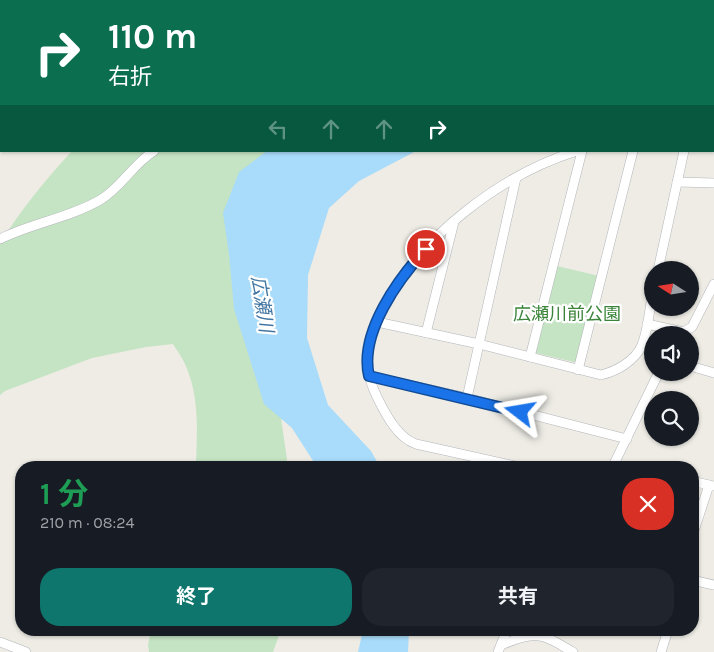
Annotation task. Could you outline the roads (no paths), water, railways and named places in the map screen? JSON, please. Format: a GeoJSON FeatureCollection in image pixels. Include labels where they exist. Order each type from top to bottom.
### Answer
{"type":"FeatureCollection","features":[{"type":"Feature","properties":{"kind":"street"},"geometry":{"type":"LineString","coordinates":[[0,239],[82,209],[101,199],[110,193],[153,152]]}},
{"type":"Feature","properties":{"kind":"street"},"geometry":{"type":"LineString","coordinates":[[494,461],[411,442],[406,439],[387,416],[373,387],[369,376],[368,348],[390,294],[433,240],[472,208],[516,178],[544,163],[574,152]]}},
{"type":"Feature","properties":{"kind":"street"},"geometry":{"type":"LineString","coordinates":[[530,357],[582,152]]}},
{"type":"Feature","properties":{"kind":"street"},"geometry":{"type":"LineString","coordinates":[[578,370],[632,152]]}},
{"type":"Feature","properties":{"kind":"street"},"geometry":{"type":"LineString","coordinates":[[660,261],[684,152]]}},
{"type":"Feature","properties":{"kind":"street"},"geometry":{"type":"LineString","coordinates":[[467,398],[516,178]]}},
{"type":"Feature","properties":{"kind":"street"},"geometry":{"type":"LineString","coordinates":[[677,182],[714,183]]}},
{"type":"Feature","properties":{"kind":"street"},"geometry":{"type":"LineString","coordinates":[[426,333],[454,222]]}},
{"type":"Feature","properties":{"kind":"street"},"geometry":{"type":"LineString","coordinates":[[647,324],[683,332],[692,327],[714,284]]}},
{"type":"Feature","properties":{"kind":"street"},"geometry":{"type":"LineString","coordinates":[[377,322],[479,344],[601,375],[614,371],[633,358],[641,346],[649,316]]}},
{"type":"Feature","properties":{"kind":"street"},"geometry":{"type":"LineString","coordinates":[[699,369],[714,373]]}},
{"type":"Feature","properties":{"kind":"street"},"geometry":{"type":"LineString","coordinates":[[369,376],[467,398],[627,439]]}},
{"type":"Feature","properties":{"kind":"street"},"geometry":{"type":"LineString","coordinates":[[616,461],[654,381]]}},
{"type":"Feature","properties":{"kind":"street"},"geometry":{"type":"LineString","coordinates":[[699,518],[711,485]]}},
{"type":"Feature","properties":{"kind":"street"},"geometry":{"type":"LineString","coordinates":[[699,582],[714,585]]}},
{"type":"Feature","properties":{"kind":"street"},"geometry":{"type":"LineString","coordinates":[[500,649],[505,636]]}},
{"type":"Feature","properties":{"kind":"street"},"geometry":{"type":"LineString","coordinates":[[500,649],[514,640],[530,636],[544,637],[573,652]]}},
{"type":"Feature","properties":{"kind":"street"},"geometry":{"type":"LineString","coordinates":[[661,652],[666,636]]}},
{"type":"Feature","properties":{"kind":"street"},"geometry":{"type":"LineString","coordinates":[[0,642],[26,652]]}},
{"type":"Feature","properties":{"kind":"water","name":"広瀬川"},"geometry":{"type":"Polygon","coordinates":[[[266,152],[414,152],[359,181],[329,208],[308,275],[307,338],[328,405],[371,451],[377,461],[313,461],[292,428],[264,404],[234,309],[223,213],[239,172],[266,152]]]}},
{"type":"Feature","properties":{"kind":"water"},"geometry":{"type":"Polygon","coordinates":[[[362,636],[409,636],[408,652],[358,652],[362,636]]]}},
{"type":"Feature","properties":{"kind":"park label","name":"広瀬川前公園"},"geometry":{"type":"Point","coordinates":[567,314]}}]}
